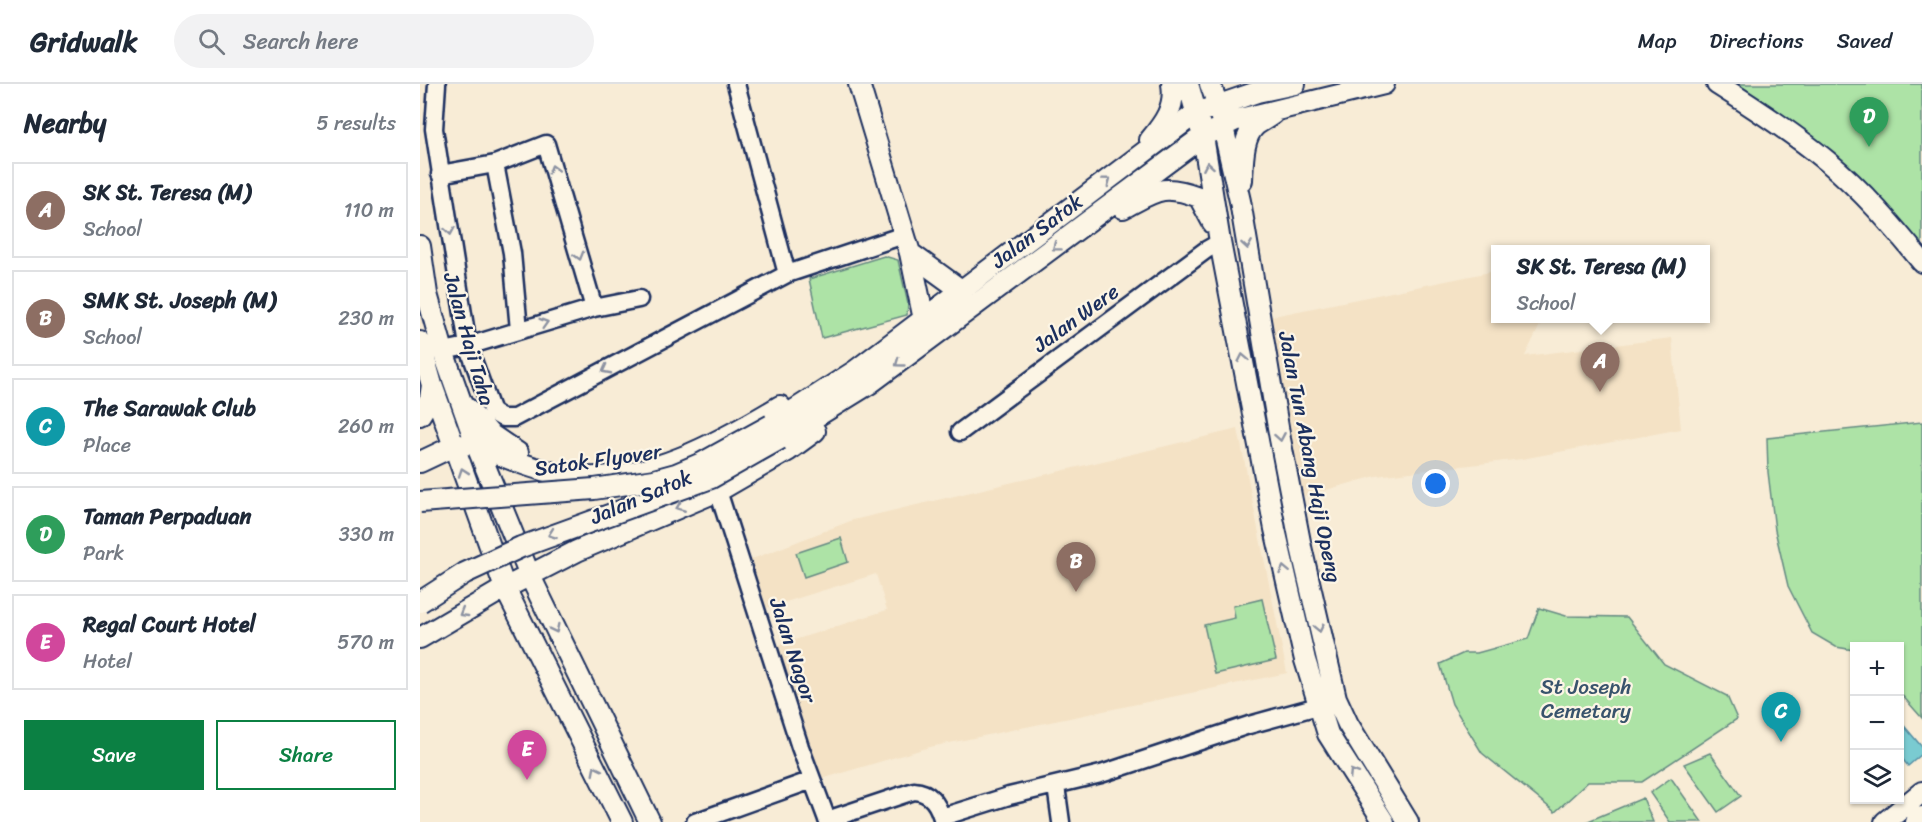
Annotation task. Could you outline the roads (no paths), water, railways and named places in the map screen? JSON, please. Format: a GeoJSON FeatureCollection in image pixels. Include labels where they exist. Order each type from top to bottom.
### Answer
{"type":"FeatureCollection","features":[{"type":"Feature","properties":{"kind":"main road"},"geometry":{"type":"LineString","coordinates":[[859,84],[907,244],[923,315]]}},
{"type":"Feature","properties":{"kind":"main road"},"geometry":{"type":"LineString","coordinates":[[1133,161],[1170,113],[1172,84]]}},
{"type":"Feature","properties":{"kind":"main road"},"geometry":{"type":"LineString","coordinates":[[1188,84],[1203,136],[1220,242],[1287,589],[1318,706],[1328,734],[1384,822]]}},
{"type":"Feature","properties":{"kind":"main road","name":"Jalan Tun Abang Haji Openg"},"geometry":{"type":"LineString","coordinates":[[1210,84],[1218,105],[1240,201],[1280,439],[1301,548],[1336,698],[1348,724],[1408,822]]}},
{"type":"Feature","properties":{"kind":"main road"},"geometry":{"type":"LineString","coordinates":[[1236,84],[1263,89]]}},
{"type":"Feature","properties":{"kind":"main road"},"geometry":{"type":"LineString","coordinates":[[1196,112],[1263,89],[1295,84]]}},
{"type":"Feature","properties":{"kind":"main road","name":"Jalan Satok"},"geometry":{"type":"LineString","coordinates":[[420,638],[505,588],[577,551],[718,491],[789,450],[835,416],[869,384],[1203,136],[1236,120],[1384,84]]}},
{"type":"Feature","properties":{"kind":"main road"},"geometry":{"type":"LineString","coordinates":[[1717,84],[1782,126],[1828,162],[1878,209],[1922,262]]}},
{"type":"Feature","properties":{"kind":"main road"},"geometry":{"type":"LineString","coordinates":[[1240,201],[1244,151],[1249,134],[1255,125],[1283,108]]}},
{"type":"Feature","properties":{"kind":"main road","name":"Jalan Satok"},"geometry":{"type":"LineString","coordinates":[[420,602],[465,573],[521,546],[711,478],[776,432],[1196,112]]}},
{"type":"Feature","properties":{"kind":"main road"},"geometry":{"type":"LineString","coordinates":[[1080,229],[1155,191],[1173,188],[1199,196],[1220,242]]}},
{"type":"Feature","properties":{"kind":"main road"},"geometry":{"type":"LineString","coordinates":[[907,244],[961,290]]}},
{"type":"Feature","properties":{"kind":"main road","name":"Jalan Haji Taha"},"geometry":{"type":"LineString","coordinates":[[420,246],[427,294],[443,351],[476,444],[530,576],[650,822]]}},
{"type":"Feature","properties":{"kind":"main road","name":"Jalan Satok"},"geometry":{"type":"LineString","coordinates":[[476,444],[494,453],[548,471],[573,476],[626,473],[659,466],[726,438],[786,403],[942,304]]}},
{"type":"Feature","properties":{"kind":"main road"},"geometry":{"type":"LineString","coordinates":[[420,342],[432,385],[505,588],[622,822]]}},
{"type":"Feature","properties":{"kind":"main road","name":"Jalan Satok"},"geometry":{"type":"LineString","coordinates":[[776,432],[869,384]]}},
{"type":"Feature","properties":{"kind":"main road"},"geometry":{"type":"LineString","coordinates":[[420,415],[430,399],[432,385]]}},
{"type":"Feature","properties":{"kind":"main road"},"geometry":{"type":"LineString","coordinates":[[459,398],[490,434],[548,471]]}},
{"type":"Feature","properties":{"kind":"main road","name":"Satok Flyover"},"geometry":{"type":"LineString","coordinates":[[420,502],[594,489],[654,480],[676,474],[776,432]]}},
{"type":"Feature","properties":{"kind":"main road"},"geometry":{"type":"LineString","coordinates":[[420,462],[454,446],[476,444]]}},
{"type":"Feature","properties":{"kind":"main road"},"geometry":{"type":"LineString","coordinates":[[1886,822],[1922,792]]}},
{"type":"Feature","properties":{"kind":"main road"},"geometry":{"type":"LineString","coordinates":[[1916,822],[1922,818]]}},
{"type":"Feature","properties":{"kind":"street"},"geometry":{"type":"LineString","coordinates":[[437,84],[434,129],[468,346],[492,412],[502,418],[514,418],[787,274],[907,244]]}},
{"type":"Feature","properties":{"kind":"street"},"geometry":{"type":"LineString","coordinates":[[736,84],[787,274]]}},
{"type":"Feature","properties":{"kind":"street"},"geometry":{"type":"LineString","coordinates":[[440,174],[495,164],[546,144],[594,308]]}},
{"type":"Feature","properties":{"kind":"street"},"geometry":{"type":"LineString","coordinates":[[495,164],[512,253],[519,330]]}},
{"type":"Feature","properties":{"kind":"street","name":"Jalan Were"},"geometry":{"type":"LineString","coordinates":[[960,432],[1206,250],[1220,242]]}},
{"type":"Feature","properties":{"kind":"street"},"geometry":{"type":"LineString","coordinates":[[443,351],[468,346],[594,308],[639,299]]}},
{"type":"Feature","properties":{"kind":"street","name":"Jalan Nagor"},"geometry":{"type":"LineString","coordinates":[[718,491],[827,821]]}},
{"type":"Feature","properties":{"kind":"street"},"geometry":{"type":"LineString","coordinates":[[827,821],[914,791],[923,791],[929,795],[943,819],[1009,796],[1101,774],[1249,725],[1318,706]]}},
{"type":"Feature","properties":{"kind":"street"},"geometry":{"type":"LineString","coordinates":[[695,822],[730,816],[812,780]]}},
{"type":"Feature","properties":{"kind":"street"},"geometry":{"type":"LineString","coordinates":[[1056,786],[1061,822]]}},
{"type":"Feature","properties":{"kind":"water"},"geometry":{"type":"Polygon","coordinates":[[[1904,726],[1922,747],[1922,754],[1908,766],[1904,761],[1904,726]]]}},
{"type":"Feature","properties":{"kind":"place","name":"Taman Perpaduan"},"geometry":{"type":"Point","coordinates":[1869,147]}},
{"type":"Feature","properties":{"kind":"place","name":"SK St. Teresa (M)"},"geometry":{"type":"Point","coordinates":[1600,392]}},
{"type":"Feature","properties":{"kind":"place","name":"SMK St. Joseph (M)"},"geometry":{"type":"Point","coordinates":[1076,592]}},
{"type":"Feature","properties":{"kind":"place","name":"The Sarawak Club"},"geometry":{"type":"Point","coordinates":[1781,742]}},
{"type":"Feature","properties":{"kind":"place","name":"Regal Court Hotel"},"geometry":{"type":"Point","coordinates":[527,780]}},
{"type":"Feature","properties":{"kind":"park label","name":"St Joseph Cemetary"},"geometry":{"type":"Point","coordinates":[1586,699]}}]}
